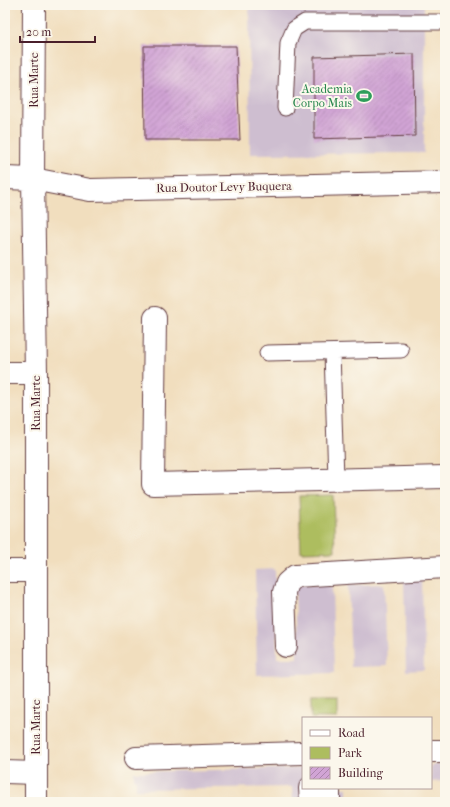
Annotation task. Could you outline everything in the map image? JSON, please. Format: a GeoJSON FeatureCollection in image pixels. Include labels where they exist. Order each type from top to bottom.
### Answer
{"type":"FeatureCollection","features":[{"type":"Feature","properties":{"kind":"street","name":"Rua Marte"},"geometry":{"type":"LineString","coordinates":[[34,5],[33,179],[36,373],[36,802]]}},
{"type":"Feature","properties":{"kind":"street","name":"Rua Doutor Levy Buquera"},"geometry":{"type":"LineString","coordinates":[[5,178],[33,179],[90,190],[445,182]]}},
{"type":"Feature","properties":{"kind":"street"},"geometry":{"type":"LineString","coordinates":[[155,318],[153,484],[445,477]]}},
{"type":"Feature","properties":{"kind":"street"},"geometry":{"type":"LineString","coordinates":[[5,373],[36,373]]}},
{"type":"Feature","properties":{"kind":"street"},"geometry":{"type":"LineString","coordinates":[[286,646],[284,592],[287,582],[295,576],[445,567]]}},
{"type":"Feature","properties":{"kind":"street"},"geometry":{"type":"LineString","coordinates":[[5,571],[36,572]]}},
{"type":"Feature","properties":{"kind":"street"},"geometry":{"type":"LineString","coordinates":[[432,751],[445,750]]}},
{"type":"Feature","properties":{"kind":"street"},"geometry":{"type":"LineString","coordinates":[[136,758],[302,753]]}},
{"type":"Feature","properties":{"kind":"street"},"geometry":{"type":"LineString","coordinates":[[5,772],[36,773]]}},
{"type":"Feature","properties":{"kind":"street"},"geometry":{"type":"LineString","coordinates":[[310,789],[311,802]]}},
{"type":"Feature","properties":{"kind":"street"},"geometry":{"type":"LineString","coordinates":[[329,789],[329,802]]}},
{"type":"Feature","properties":{"kind":"lane"},"geometry":{"type":"LineString","coordinates":[[285,108],[288,42],[294,29],[304,22],[445,22]]}},
{"type":"Feature","properties":{"kind":"lane"},"geometry":{"type":"LineString","coordinates":[[268,353],[401,350]]}},
{"type":"Feature","properties":{"kind":"lane"},"geometry":{"type":"LineString","coordinates":[[332,352],[336,479]]}},
{"type":"Feature","properties":{"kind":"shaded area"},"geometry":{"type":"Polygon","coordinates":[[[249,5],[424,5],[424,153],[250,154],[249,5]]]}},
{"type":"Feature","properties":{"kind":"shaded area"},"geometry":{"type":"Polygon","coordinates":[[[275,569],[277,658],[297,658],[295,585],[332,585],[334,673],[257,675],[255,570],[275,569]]]}},
{"type":"Feature","properties":{"kind":"shaded area"},"geometry":{"type":"Polygon","coordinates":[[[422,578],[424,670],[406,671],[404,579],[422,578]]]}},
{"type":"Feature","properties":{"kind":"shaded area"},"geometry":{"type":"Polygon","coordinates":[[[384,584],[387,666],[351,667],[348,585],[384,584]]]}},
{"type":"Feature","properties":{"kind":"shaded area"},"geometry":{"type":"Polygon","coordinates":[[[445,764],[445,781],[432,782],[432,765],[445,764]]]}},
{"type":"Feature","properties":{"kind":"shaded area"},"geometry":{"type":"Polygon","coordinates":[[[302,768],[302,789],[303,789],[309,802],[293,802],[292,787],[136,789],[134,772],[302,768]]]}},
{"type":"Feature","properties":{"kind":"shaded area"},"geometry":{"type":"Polygon","coordinates":[[[330,789],[347,789],[347,802],[331,802],[330,789]]]}},
{"type":"Feature","properties":{"kind":"green space"},"geometry":{"type":"Polygon","coordinates":[[[333,495],[335,551],[301,552],[299,496],[333,495]]]}},
{"type":"Feature","properties":{"kind":"green space"},"geometry":{"type":"Polygon","coordinates":[[[311,700],[337,700],[337,717],[311,717],[311,700]]]}},
{"type":"Feature","properties":{"kind":"building"},"geometry":{"type":"Polygon","coordinates":[[[144,46],[236,46],[240,140],[145,140],[144,46]]]}},
{"type":"Feature","properties":{"kind":"building","name":"Academia Corpo Mais"},"geometry":{"type":"Polygon","coordinates":[[[414,54],[415,136],[314,139],[314,57],[414,54]]]}},
{"type":"Feature","properties":{"kind":"place","name":"Academia Corpo Mais"},"geometry":{"type":"Point","coordinates":[364,96]}}]}
